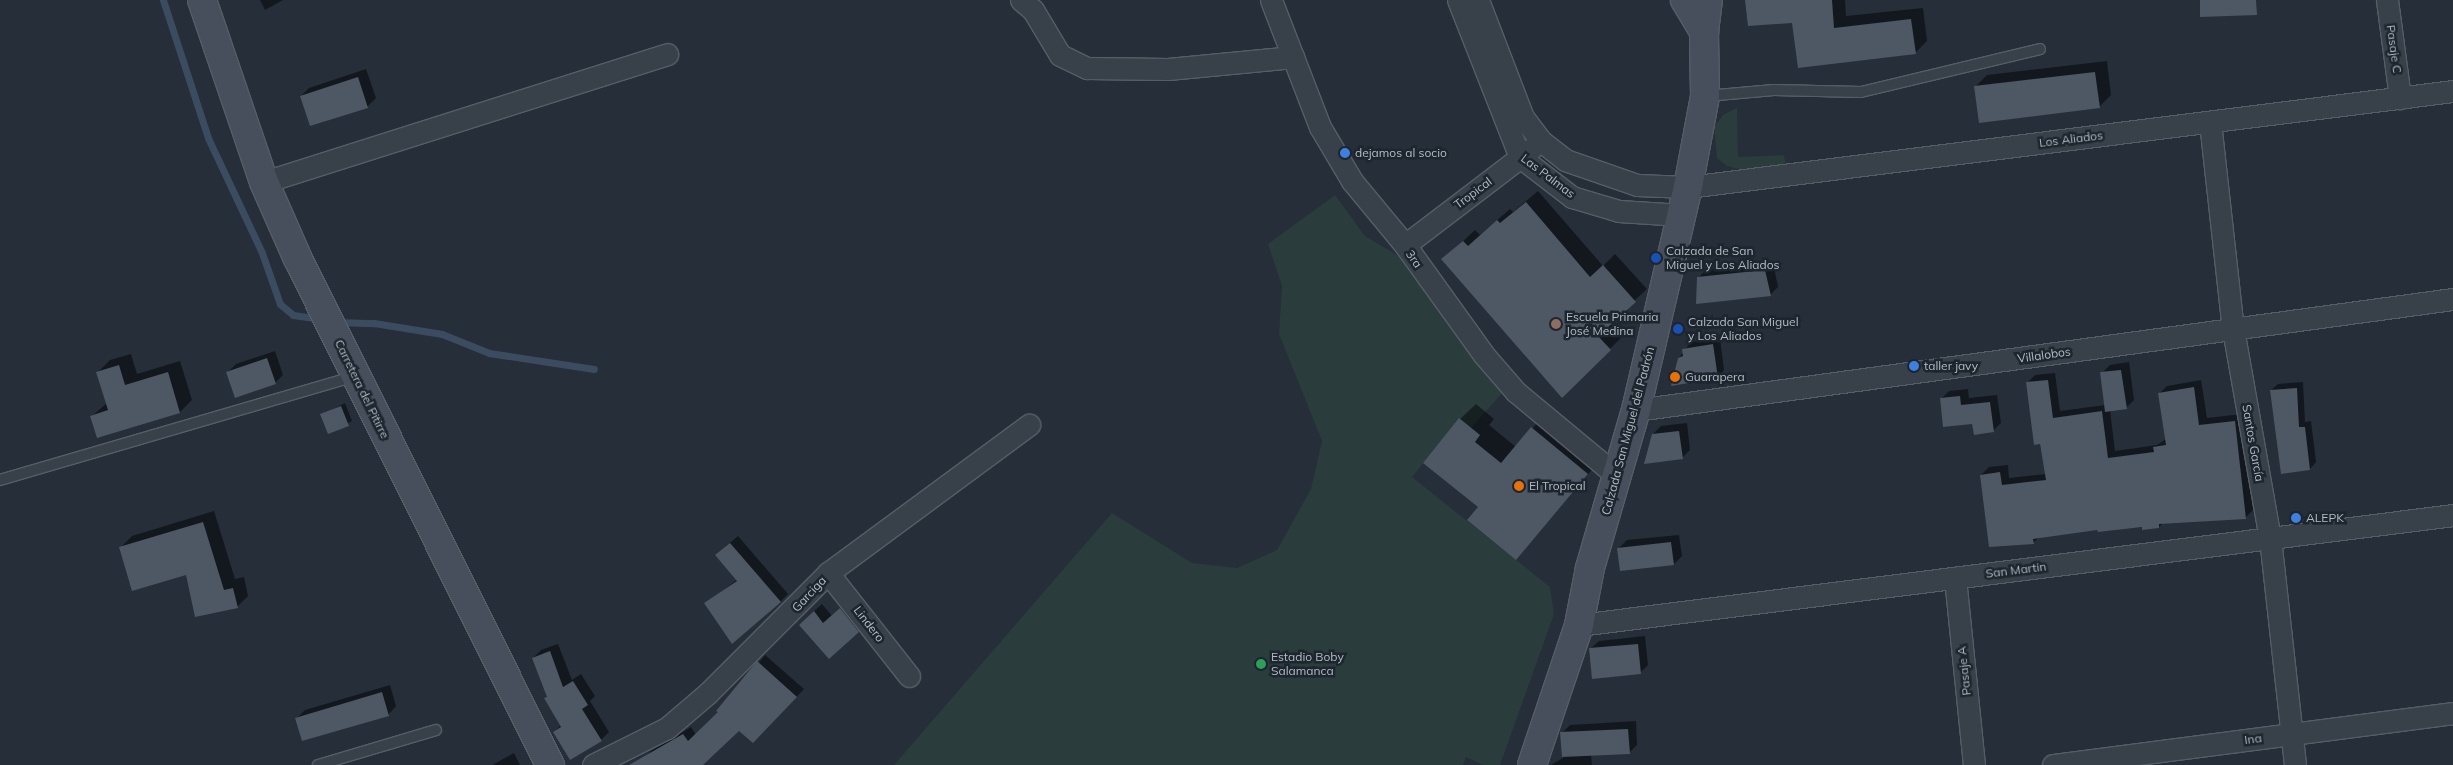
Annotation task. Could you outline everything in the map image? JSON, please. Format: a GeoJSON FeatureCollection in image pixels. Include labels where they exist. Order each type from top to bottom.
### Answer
{"type":"FeatureCollection","features":[{"type":"Feature","properties":{"kind":"main road","name":"Carretera del Pitirre"},"geometry":{"type":"LineString","coordinates":[[202,0],[264,182],[329,321],[550,765]]}},
{"type":"Feature","properties":{"kind":"main road","name":"Calzada San Miguel del Padrón"},"geometry":{"type":"LineString","coordinates":[[1685,0],[1704,32]]}},
{"type":"Feature","properties":{"kind":"main road","name":"Calzada San Miguel del Padrón"},"geometry":{"type":"LineString","coordinates":[[1532,765],[1579,625],[1590,568],[1636,410],[1682,215],[1705,96],[1704,32],[1708,0]]}},
{"type":"Feature","properties":{"kind":"street"},"geometry":{"type":"LineString","coordinates":[[1021,0],[1033,10],[1060,55],[1087,68],[1168,69],[1293,57]]}},
{"type":"Feature","properties":{"kind":"street","name":"3ra"},"geometry":{"type":"LineString","coordinates":[[1271,0],[1320,127],[1352,181],[1405,246],[1484,355],[1516,392],[1617,476]]}},
{"type":"Feature","properties":{"kind":"street","name":"Las Palmas"},"geometry":{"type":"LineString","coordinates":[[1458,0],[1520,157],[1572,197],[1619,211],[1682,215]]}},
{"type":"Feature","properties":{"kind":"street","name":"Las Palmas"},"geometry":{"type":"LineString","coordinates":[[1478,0],[1523,117],[1541,141],[1565,160],[1637,185],[1688,187]]}},
{"type":"Feature","properties":{"kind":"street","name":"Pasaje C"},"geometry":{"type":"LineString","coordinates":[[2388,0],[2400,98]]}},
{"type":"Feature","properties":{"kind":"street"},"geometry":{"type":"LineString","coordinates":[[264,182],[667,54]]}},
{"type":"Feature","properties":{"kind":"street","name":"Los Aliados"},"geometry":{"type":"LineString","coordinates":[[1688,187],[2453,91]]}},
{"type":"Feature","properties":{"kind":"street","name":"Santos García"},"geometry":{"type":"LineString","coordinates":[[2210,122],[2233,329],[2270,538],[2290,734],[2295,765]]}},
{"type":"Feature","properties":{"kind":"street","name":"Tropical"},"geometry":{"type":"LineString","coordinates":[[1405,246],[1541,141]]}},
{"type":"Feature","properties":{"kind":"street","name":"Villalobos"},"geometry":{"type":"LineString","coordinates":[[1636,410],[2453,299]]}},
{"type":"Feature","properties":{"kind":"street","name":"Garciga"},"geometry":{"type":"LineString","coordinates":[[593,765],[667,728],[708,693],[828,573],[1028,424]]}},
{"type":"Feature","properties":{"kind":"street","name":"San Martin"},"geometry":{"type":"LineString","coordinates":[[1579,625],[2453,515]]}},
{"type":"Feature","properties":{"kind":"street","name":"Lindero"},"geometry":{"type":"LineString","coordinates":[[828,573],[909,676]]}},
{"type":"Feature","properties":{"kind":"street","name":"Pasaje A"},"geometry":{"type":"LineString","coordinates":[[1955,578],[1974,765]]}},
{"type":"Feature","properties":{"kind":"street","name":"Ina"},"geometry":{"type":"LineString","coordinates":[[2053,765],[2453,713]]}},
{"type":"Feature","properties":{"kind":"lane"},"geometry":{"type":"LineString","coordinates":[[1705,96],[1774,90],[1861,92],[2040,49]]}},
{"type":"Feature","properties":{"kind":"lane"},"geometry":{"type":"LineString","coordinates":[[0,480],[356,376]]}},
{"type":"Feature","properties":{"kind":"lane"},"geometry":{"type":"LineString","coordinates":[[318,765],[436,730]]}},
{"type":"Feature","properties":{"kind":"shaded area"},"geometry":{"type":"Polygon","coordinates":[[[1737,108],[1738,157],[1784,155],[1786,168],[1739,169],[1727,166],[1717,158],[1714,127],[1723,115],[1737,108]]]}},
{"type":"Feature","properties":{"kind":"shaded area"},"geometry":{"type":"Polygon","coordinates":[[[1335,195],[1365,236],[1402,258],[1503,392],[1471,428],[1459,419],[1412,477],[1550,587],[1554,614],[1500,765],[1483,765],[1466,757],[1463,765],[894,765],[1112,513],[1192,563],[1237,568],[1277,550],[1311,489],[1322,441],[1279,334],[1282,286],[1268,244],[1335,195]]]}},
{"type":"Feature","properties":{"kind":"building"},"geometry":{"type":"Polygon","coordinates":[[[1745,0],[1832,0],[1834,28],[1911,19],[1916,54],[1798,68],[1792,23],[1748,26],[1745,0]]]}},
{"type":"Feature","properties":{"kind":"building"},"geometry":{"type":"Polygon","coordinates":[[[2200,0],[2256,0],[2257,15],[2200,17],[2200,0]]]}},
{"type":"Feature","properties":{"kind":"building"},"geometry":{"type":"Polygon","coordinates":[[[2095,72],[2100,108],[1979,123],[1974,86],[2095,72]]]}},
{"type":"Feature","properties":{"kind":"building"},"geometry":{"type":"Polygon","coordinates":[[[358,77],[368,108],[310,126],[300,96],[358,77]]]}},
{"type":"Feature","properties":{"kind":"building"},"geometry":{"type":"Polygon","coordinates":[[[1526,202],[1590,277],[1603,265],[1636,302],[1598,336],[1611,350],[1562,398],[1441,259],[1463,241],[1468,246],[1497,220],[1500,223],[1526,202]]]}},
{"type":"Feature","properties":{"kind":"building"},"geometry":{"type":"Polygon","coordinates":[[[1765,270],[1771,296],[1696,304],[1697,277],[1765,270]]]}},
{"type":"Feature","properties":{"kind":"building"},"geometry":{"type":"Polygon","coordinates":[[[1713,344],[1718,378],[1671,386],[1678,358],[1683,356],[1682,349],[1713,344]]]}},
{"type":"Feature","properties":{"kind":"building"},"geometry":{"type":"Polygon","coordinates":[[[267,358],[276,384],[235,398],[226,372],[267,358]]]}},
{"type":"Feature","properties":{"kind":"building"},"geometry":{"type":"Polygon","coordinates":[[[119,365],[125,385],[168,372],[180,413],[97,438],[90,416],[108,410],[96,372],[119,365]]]}},
{"type":"Feature","properties":{"kind":"building"},"geometry":{"type":"Polygon","coordinates":[[[2121,370],[2127,409],[2105,412],[2100,372],[2121,370]]]}},
{"type":"Feature","properties":{"kind":"building"},"geometry":{"type":"Polygon","coordinates":[[[2048,380],[2053,418],[2102,411],[2108,458],[2154,452],[2153,447],[2166,445],[2158,393],[2194,387],[2199,425],[2235,421],[2246,519],[2159,524],[2159,528],[2142,530],[2142,527],[2098,532],[2097,530],[2033,539],[2034,544],[1989,547],[1980,475],[2000,472],[2002,485],[2046,480],[2040,444],[2034,445],[2026,382],[2048,380]]]}},
{"type":"Feature","properties":{"kind":"building"},"geometry":{"type":"Polygon","coordinates":[[[2297,388],[2299,427],[2305,427],[2310,470],[2281,474],[2270,390],[2297,388]]]}},
{"type":"Feature","properties":{"kind":"building"},"geometry":{"type":"Polygon","coordinates":[[[1960,396],[1961,405],[1990,402],[1994,432],[1974,435],[1972,424],[1943,427],[1940,398],[1960,396]]]}},
{"type":"Feature","properties":{"kind":"building"},"geometry":{"type":"Polygon","coordinates":[[[341,406],[349,426],[328,434],[320,414],[341,406]]]}},
{"type":"Feature","properties":{"kind":"building","name":"El Tropical"},"geometry":{"type":"Polygon","coordinates":[[[1459,418],[1480,435],[1475,442],[1501,463],[1531,427],[1588,474],[1516,560],[1467,520],[1478,507],[1423,463],[1459,418]]]}},
{"type":"Feature","properties":{"kind":"building"},"geometry":{"type":"Polygon","coordinates":[[[1679,431],[1683,459],[1644,464],[1652,434],[1679,431]]]}},
{"type":"Feature","properties":{"kind":"building"},"geometry":{"type":"Polygon","coordinates":[[[203,522],[224,590],[233,588],[238,608],[195,617],[186,575],[132,591],[119,547],[203,522]]]}},
{"type":"Feature","properties":{"kind":"building"},"geometry":{"type":"Polygon","coordinates":[[[1671,542],[1674,565],[1620,571],[1617,548],[1671,542]]]}},
{"type":"Feature","properties":{"kind":"building"},"geometry":{"type":"Polygon","coordinates":[[[730,543],[781,602],[732,644],[704,603],[737,581],[715,555],[730,543]]]}},
{"type":"Feature","properties":{"kind":"building"},"geometry":{"type":"Polygon","coordinates":[[[840,608],[859,632],[829,659],[799,625],[814,611],[823,623],[840,608]]]}},
{"type":"Feature","properties":{"kind":"building"},"geometry":{"type":"Polygon","coordinates":[[[1638,644],[1641,674],[1592,679],[1589,648],[1638,644]]]}},
{"type":"Feature","properties":{"kind":"building"},"geometry":{"type":"Polygon","coordinates":[[[550,651],[563,687],[573,681],[588,705],[582,709],[602,741],[570,760],[553,732],[561,727],[544,698],[547,697],[532,658],[550,651]]]}},
{"type":"Feature","properties":{"kind":"building"},"geometry":{"type":"Polygon","coordinates":[[[757,661],[797,697],[753,743],[739,731],[703,765],[629,765],[683,734],[688,741],[718,712],[716,711],[757,661]]]}},
{"type":"Feature","properties":{"kind":"building"},"geometry":{"type":"Polygon","coordinates":[[[382,692],[389,716],[302,741],[295,718],[382,692]]]}},
{"type":"Feature","properties":{"kind":"building"},"geometry":{"type":"Polygon","coordinates":[[[1628,729],[1630,754],[1562,757],[1560,732],[1628,729]]]}},
{"type":"Feature","properties":{"kind":"waterway"},"geometry":{"type":"LineString","coordinates":[[163,0],[208,138],[262,253],[280,304],[293,315],[320,319]]}},
{"type":"Feature","properties":{"kind":"waterway"},"geometry":{"type":"LineString","coordinates":[[336,322],[374,323],[442,334],[489,353],[594,369]]}},
{"type":"Feature","properties":{"kind":"place","name":"dejamos al socio"},"geometry":{"type":"Point","coordinates":[1345,153]}},
{"type":"Feature","properties":{"kind":"place","name":"Calzada de San Miguel y Los Aliados"},"geometry":{"type":"Point","coordinates":[1656,258]}},
{"type":"Feature","properties":{"kind":"place","name":"Escuela Primaria José Medina"},"geometry":{"type":"Point","coordinates":[1556,324]}},
{"type":"Feature","properties":{"kind":"place","name":"Calzada San Miguel y Los Aliados"},"geometry":{"type":"Point","coordinates":[1678,329]}},
{"type":"Feature","properties":{"kind":"place","name":"taller javy"},"geometry":{"type":"Point","coordinates":[1914,366]}},
{"type":"Feature","properties":{"kind":"place","name":"Guarapera"},"geometry":{"type":"Point","coordinates":[1675,377]}},
{"type":"Feature","properties":{"kind":"place","name":"El Tropical"},"geometry":{"type":"Point","coordinates":[1519,486]}},
{"type":"Feature","properties":{"kind":"place","name":"ALEPK"},"geometry":{"type":"Point","coordinates":[2296,518]}},
{"type":"Feature","properties":{"kind":"place","name":"Estadio Boby Salamanca"},"geometry":{"type":"Point","coordinates":[1261,664]}}]}
